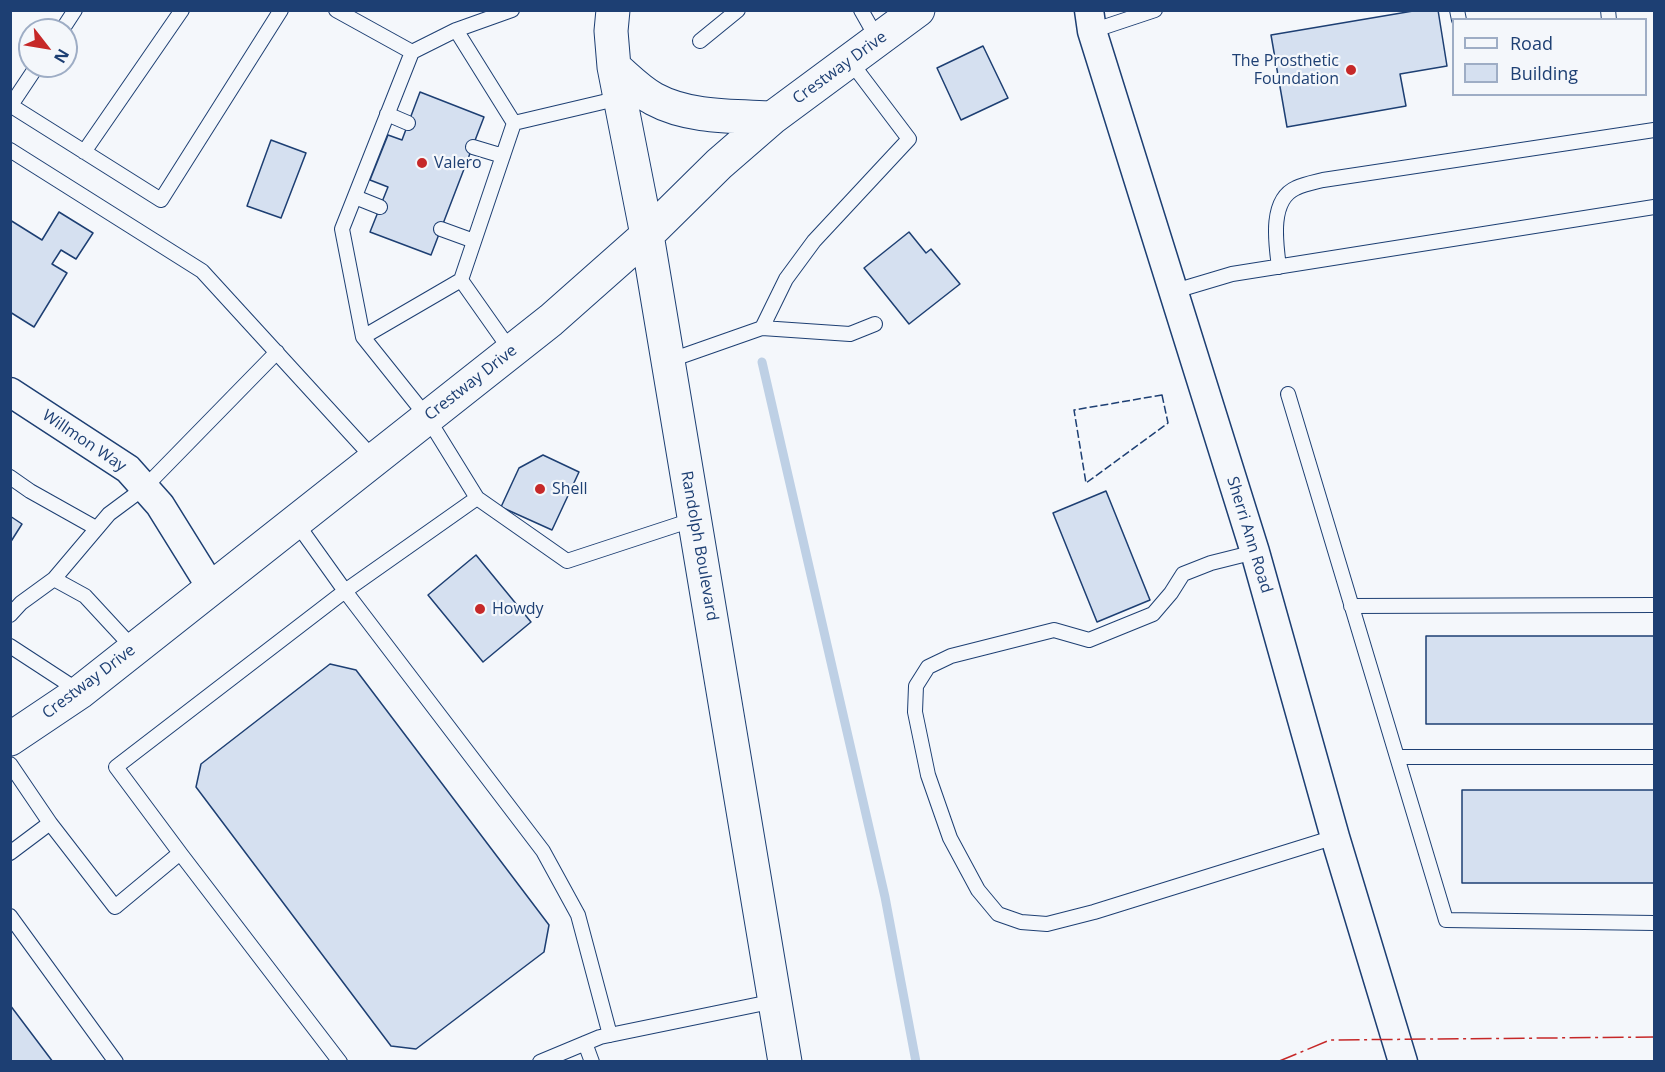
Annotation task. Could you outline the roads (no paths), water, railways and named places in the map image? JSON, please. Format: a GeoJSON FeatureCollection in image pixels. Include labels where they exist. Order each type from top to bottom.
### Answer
{"type":"FeatureCollection","features":[{"type":"Feature","properties":{"kind":"main road","name":"Crestway Drive"},"geometry":{"type":"LineString","coordinates":[[10,739],[80,692],[211,586],[558,314],[647,235],[718,164],[772,118],[918,10]]}},
{"type":"Feature","properties":{"kind":"main road","name":"Randolph Boulevard"},"geometry":{"type":"LineString","coordinates":[[605,17],[647,235],[785,1062]]}},
{"type":"Feature","properties":{"kind":"main road"},"geometry":{"type":"LineString","coordinates":[[617,83],[680,109],[724,116],[772,118]]}},
{"type":"Feature","properties":{"kind":"street","name":"Sherri Ann Road"},"geometry":{"type":"LineString","coordinates":[[1091,21],[1255,552],[1335,837],[1403,1062]]}},
{"type":"Feature","properties":{"kind":"street","name":"Willmon Way"},"geometry":{"type":"LineString","coordinates":[[10,392],[128,469],[160,505],[211,586]]}},
{"type":"Feature","properties":{"kind":"lane"},"geometry":{"type":"LineString","coordinates":[[84,152],[182,10]]}},
{"type":"Feature","properties":{"kind":"lane"},"geometry":{"type":"LineString","coordinates":[[29,78],[11,105],[161,200],[281,10]]}},
{"type":"Feature","properties":{"kind":"lane"},"geometry":{"type":"LineString","coordinates":[[336,10],[412,52]]}},
{"type":"Feature","properties":{"kind":"lane"},"geometry":{"type":"LineString","coordinates":[[512,10],[474,17],[456,30],[412,52],[342,229],[363,337],[427,417],[477,498],[567,561],[694,519]]}},
{"type":"Feature","properties":{"kind":"lane"},"geometry":{"type":"LineString","coordinates":[[700,41],[738,10]]}},
{"type":"Feature","properties":{"kind":"lane"},"geometry":{"type":"LineString","coordinates":[[861,10],[878,40]]}},
{"type":"Feature","properties":{"kind":"lane"},"geometry":{"type":"LineString","coordinates":[[1091,21],[1155,10]]}},
{"type":"Feature","properties":{"kind":"lane"},"geometry":{"type":"LineString","coordinates":[[456,30],[514,123]]}},
{"type":"Feature","properties":{"kind":"lane"},"geometry":{"type":"LineString","coordinates":[[762,328],[786,279],[814,241],[909,139],[850,60]]}},
{"type":"Feature","properties":{"kind":"lane"},"geometry":{"type":"LineString","coordinates":[[514,123],[617,83]]}},
{"type":"Feature","properties":{"kind":"lane"},"geometry":{"type":"LineString","coordinates":[[387,114],[408,123]]}},
{"type":"Feature","properties":{"kind":"lane"},"geometry":{"type":"LineString","coordinates":[[363,337],[461,280],[514,123]]}},
{"type":"Feature","properties":{"kind":"lane"},"geometry":{"type":"LineString","coordinates":[[1279,267],[1274,236],[1277,218],[1281,205],[1294,188],[1323,180],[1654,130]]}},
{"type":"Feature","properties":{"kind":"lane"},"geometry":{"type":"LineString","coordinates":[[473,147],[503,156]]}},
{"type":"Feature","properties":{"kind":"lane"},"geometry":{"type":"LineString","coordinates":[[10,150],[202,271],[374,459]]}},
{"type":"Feature","properties":{"kind":"lane"},"geometry":{"type":"LineString","coordinates":[[355,197],[380,207]]}},
{"type":"Feature","properties":{"kind":"lane"},"geometry":{"type":"LineString","coordinates":[[1175,291],[1232,274],[1654,207]]}},
{"type":"Feature","properties":{"kind":"lane"},"geometry":{"type":"LineString","coordinates":[[441,229],[474,241]]}},
{"type":"Feature","properties":{"kind":"lane"},"geometry":{"type":"LineString","coordinates":[[461,280],[511,351]]}},
{"type":"Feature","properties":{"kind":"lane"},"geometry":{"type":"LineString","coordinates":[[668,361],[762,328],[850,334],[874,324]]}},
{"type":"Feature","properties":{"kind":"lane"},"geometry":{"type":"LineString","coordinates":[[10,615],[21,603],[54,579],[109,514],[144,488],[277,352]]}},
{"type":"Feature","properties":{"kind":"lane"},"geometry":{"type":"LineString","coordinates":[[1288,394],[1446,920],[1654,922]]}},
{"type":"Feature","properties":{"kind":"lane"},"geometry":{"type":"LineString","coordinates":[[10,477],[30,491],[96,528]]}},
{"type":"Feature","properties":{"kind":"lane"},"geometry":{"type":"LineString","coordinates":[[340,1062],[116,767],[345,591],[477,498]]}},
{"type":"Feature","properties":{"kind":"lane"},"geometry":{"type":"LineString","coordinates":[[295,521],[345,591],[543,850],[578,915],[610,1035]]}},
{"type":"Feature","properties":{"kind":"lane"},"geometry":{"type":"LineString","coordinates":[[1255,552],[1211,563],[1183,574],[1172,593],[1153,614],[1089,640],[1054,630],[951,656],[928,667],[916,686],[915,712],[928,775],[950,838],[978,890],[999,914],[1020,922],[1047,924],[1094,912],[1335,837]]}},
{"type":"Feature","properties":{"kind":"lane"},"geometry":{"type":"LineString","coordinates":[[54,579],[85,596],[134,649]]}},
{"type":"Feature","properties":{"kind":"lane"},"geometry":{"type":"LineString","coordinates":[[1351,606],[1654,605]]}},
{"type":"Feature","properties":{"kind":"lane"},"geometry":{"type":"LineString","coordinates":[[10,646],[80,692]]}},
{"type":"Feature","properties":{"kind":"lane"},"geometry":{"type":"LineString","coordinates":[[1397,757],[1654,757]]}},
{"type":"Feature","properties":{"kind":"lane"},"geometry":{"type":"LineString","coordinates":[[10,764],[50,823],[115,907],[180,853]]}},
{"type":"Feature","properties":{"kind":"lane"},"geometry":{"type":"LineString","coordinates":[[10,853],[50,823]]}},
{"type":"Feature","properties":{"kind":"lane"},"geometry":{"type":"LineString","coordinates":[[10,916],[116,1062]]}},
{"type":"Feature","properties":{"kind":"lane"},"geometry":{"type":"LineString","coordinates":[[540,1062],[610,1035],[775,1001]]}},
{"type":"Feature","properties":{"kind":"lane"},"geometry":{"type":"LineString","coordinates":[[585,1043],[592,1062]]}},
{"type":"Feature","properties":{"kind":"waterway"},"geometry":{"type":"LineString","coordinates":[[762,362],[885,897],[916,1062]]}},
{"type":"Feature","properties":{"kind":"place","name":"The Prosthetic Foundation"},"geometry":{"type":"Point","coordinates":[1351,70]}},
{"type":"Feature","properties":{"kind":"place","name":"Valero"},"geometry":{"type":"Point","coordinates":[422,163]}},
{"type":"Feature","properties":{"kind":"place","name":"Shell"},"geometry":{"type":"Point","coordinates":[540,489]}},
{"type":"Feature","properties":{"kind":"place","name":"Howdy"},"geometry":{"type":"Point","coordinates":[480,609]}}]}
